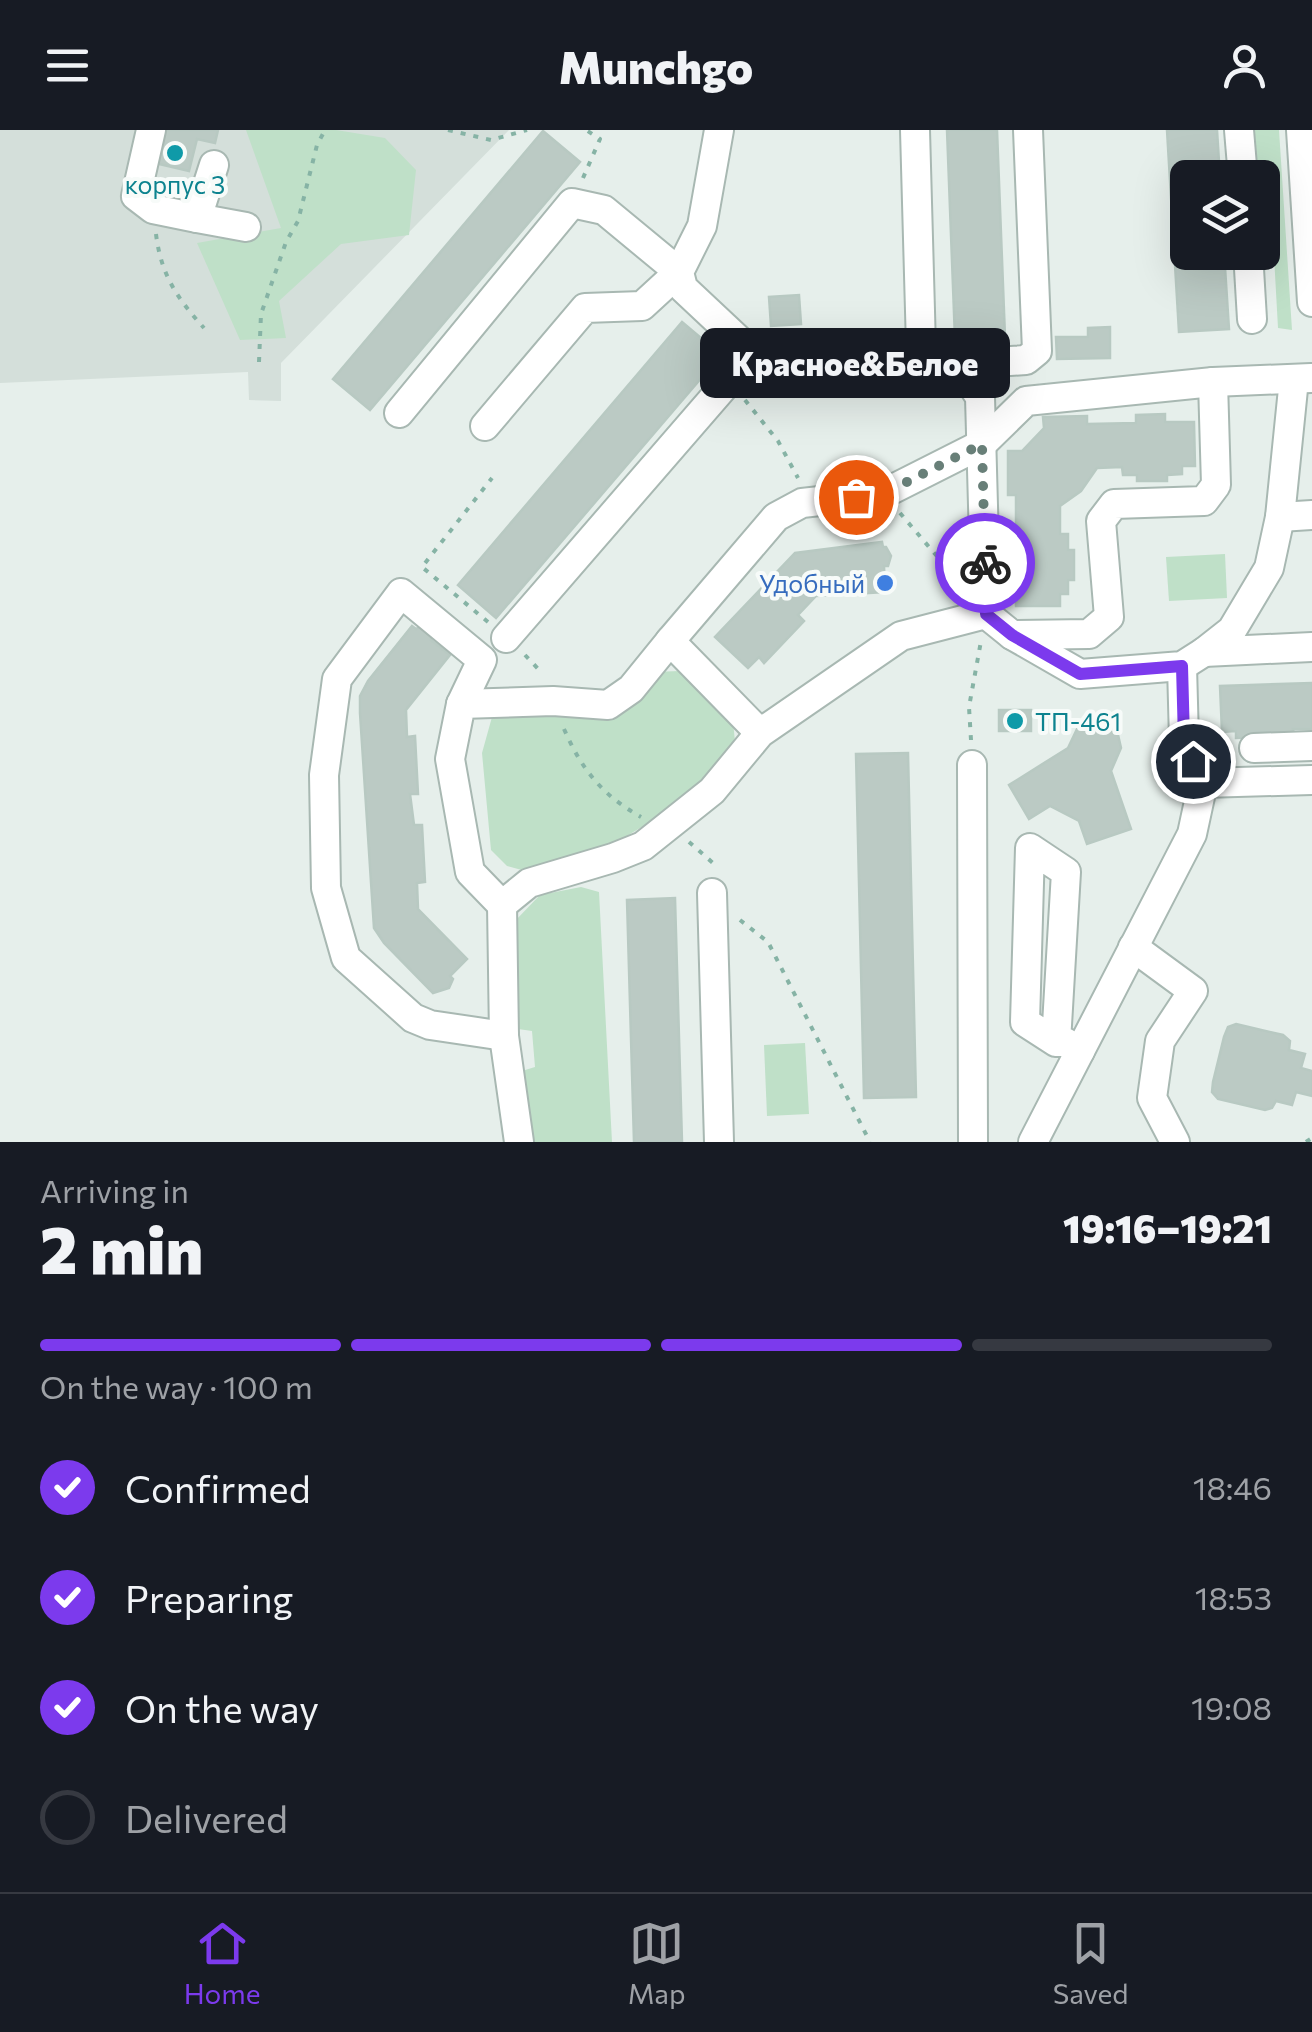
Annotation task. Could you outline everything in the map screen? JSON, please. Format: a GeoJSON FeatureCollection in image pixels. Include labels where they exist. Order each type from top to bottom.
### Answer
{"type":"FeatureCollection","features":[{"type":"Feature","properties":{"kind":"street"},"geometry":{"type":"LineString","coordinates":[[150,130],[136,196],[153,210],[246,227]]}},
{"type":"Feature","properties":{"kind":"street"},"geometry":{"type":"LineString","coordinates":[[485,426],[585,308],[642,306],[679,272],[702,226],[719,130]]}},
{"type":"Feature","properties":{"kind":"street"},"geometry":{"type":"LineString","coordinates":[[915,130],[922,347],[941,364],[964,374],[980,397],[986,614],[1012,635],[1080,674],[1312,647]]}},
{"type":"Feature","properties":{"kind":"street"},"geometry":{"type":"LineString","coordinates":[[964,374],[980,363],[1026,360],[1037,352],[1028,130]]}},
{"type":"Feature","properties":{"kind":"street"},"geometry":{"type":"LineString","coordinates":[[1239,130],[1241,160]]}},
{"type":"Feature","properties":{"kind":"street"},"geometry":{"type":"LineString","coordinates":[[1300,130],[1312,302]]}},
{"type":"Feature","properties":{"kind":"street"},"geometry":{"type":"LineString","coordinates":[[196,218],[214,165]]}},
{"type":"Feature","properties":{"kind":"street"},"geometry":{"type":"LineString","coordinates":[[399,413],[572,203],[604,210],[679,272],[684,288],[747,348],[739,370],[506,638]]}},
{"type":"Feature","properties":{"kind":"street"},"geometry":{"type":"LineString","coordinates":[[1249,270],[1252,319]]}},
{"type":"Feature","properties":{"kind":"street"},"geometry":{"type":"LineString","coordinates":[[462,704],[552,701],[608,705],[631,688],[776,517],[802,503],[883,494],[982,444],[1026,401],[1213,382],[1303,378],[1269,568],[1232,630],[1193,659],[1184,740],[1202,783],[1192,834],[1133,947],[1068,1047],[1033,1142]]}},
{"type":"Feature","properties":{"kind":"street"},"geometry":{"type":"LineString","coordinates":[[1012,635],[1089,634],[1109,617],[1102,522],[1114,504],[1204,502],[1216,485],[1213,382]]}},
{"type":"Feature","properties":{"kind":"street"},"geometry":{"type":"LineString","coordinates":[[1280,517],[1312,515]]}},
{"type":"Feature","properties":{"kind":"street"},"geometry":{"type":"LineString","coordinates":[[504,1036],[430,1025],[413,1018],[346,958],[326,888],[324,775],[336,680],[400,593],[482,660],[462,704],[450,759],[470,872],[502,905],[504,1036],[519,1142]]}},
{"type":"Feature","properties":{"kind":"street"},"geometry":{"type":"LineString","coordinates":[[502,905],[529,883],[642,846],[712,791],[760,733],[901,636],[986,614]]}},
{"type":"Feature","properties":{"kind":"street"},"geometry":{"type":"LineString","coordinates":[[670,642],[760,733]]}},
{"type":"Feature","properties":{"kind":"street"},"geometry":{"type":"LineString","coordinates":[[1254,748],[1312,746]]}},
{"type":"Feature","properties":{"kind":"street"},"geometry":{"type":"LineString","coordinates":[[972,765],[972,1142]]}},
{"type":"Feature","properties":{"kind":"street"},"geometry":{"type":"LineString","coordinates":[[1202,783],[1312,780]]}},
{"type":"Feature","properties":{"kind":"street"},"geometry":{"type":"LineString","coordinates":[[1030,848],[1066,872],[1068,1047],[1025,1022],[1030,848]]}},
{"type":"Feature","properties":{"kind":"street"},"geometry":{"type":"LineString","coordinates":[[712,893],[719,1142]]}},
{"type":"Feature","properties":{"kind":"street"},"geometry":{"type":"LineString","coordinates":[[1133,947],[1193,991],[1160,1041],[1152,1098],[1175,1142]]}},
{"type":"Feature","properties":{"kind":"path"},"geometry":{"type":"LineString","coordinates":[[258,362],[262,314],[286,242],[298,222],[316,146],[325,130]]}},
{"type":"Feature","properties":{"kind":"path"},"geometry":{"type":"LineString","coordinates":[[448,130],[491,140],[527,130]]}},
{"type":"Feature","properties":{"kind":"path"},"geometry":{"type":"LineString","coordinates":[[572,203],[600,139],[586,130]]}},
{"type":"Feature","properties":{"kind":"path"},"geometry":{"type":"LineString","coordinates":[[153,210],[160,264],[184,305],[204,328]]}},
{"type":"Feature","properties":{"kind":"path"},"geometry":{"type":"LineString","coordinates":[[729,381],[778,441],[797,473],[802,503]]}},
{"type":"Feature","properties":{"kind":"path"},"geometry":{"type":"LineString","coordinates":[[422,567],[492,478]]}},
{"type":"Feature","properties":{"kind":"path"},"geometry":{"type":"LineString","coordinates":[[883,494],[986,614],[969,707],[972,765]]}},
{"type":"Feature","properties":{"kind":"path"},"geometry":{"type":"LineString","coordinates":[[712,893],[768,942],[870,1142]]}},
{"type":"Feature","properties":{"kind":"shaded area"},"geometry":{"type":"Polygon","coordinates":[[[0,130],[509,130],[281,363],[281,401],[249,400],[248,372],[0,383],[0,130]]]}},
{"type":"Feature","properties":{"kind":"green space"},"geometry":{"type":"Polygon","coordinates":[[[246,130],[336,130],[385,138],[416,170],[409,235],[341,244],[279,301],[286,338],[240,340],[197,243],[281,228],[246,130]]]}},
{"type":"Feature","properties":{"kind":"green space"},"geometry":{"type":"Polygon","coordinates":[[[1249,130],[1279,130],[1292,330],[1278,328],[1275,270],[1280,270],[1280,160],[1251,160],[1249,130]]]}},
{"type":"Feature","properties":{"kind":"green space"},"geometry":{"type":"Polygon","coordinates":[[[1225,554],[1227,598],[1169,601],[1166,557],[1225,554]]]}},
{"type":"Feature","properties":{"kind":"green space"},"geometry":{"type":"Polygon","coordinates":[[[679,671],[733,721],[735,742],[680,803],[619,841],[529,872],[507,866],[491,850],[482,753],[492,717],[575,717],[618,709],[655,672],[679,671]]]}},
{"type":"Feature","properties":{"kind":"green space"},"geometry":{"type":"Polygon","coordinates":[[[581,887],[599,892],[612,1142],[529,1142],[522,1071],[535,1067],[532,1031],[518,1029],[515,921],[540,895],[581,887]]]}},
{"type":"Feature","properties":{"kind":"green space"},"geometry":{"type":"Polygon","coordinates":[[[805,1043],[809,1114],[767,1116],[764,1045],[805,1043]]]}},
{"type":"Feature","properties":{"kind":"building","name":"корпус 3"},"geometry":{"type":"Polygon","coordinates":[[[162,130],[218,130],[215,143],[197,139],[189,171],[155,163],[162,130]]]}},
{"type":"Feature","properties":{"kind":"building"},"geometry":{"type":"Polygon","coordinates":[[[947,130],[997,130],[1005,337],[955,339],[947,130]]]}},
{"type":"Feature","properties":{"kind":"building"},"geometry":{"type":"Polygon","coordinates":[[[1167,130],[1217,130],[1219,160],[1170,160],[1170,180],[1167,130]]]}},
{"type":"Feature","properties":{"kind":"building"},"geometry":{"type":"Polygon","coordinates":[[[543,131],[580,162],[370,410],[333,379],[543,131]]]}},
{"type":"Feature","properties":{"kind":"building"},"geometry":{"type":"Polygon","coordinates":[[[1175,270],[1225,270],[1229,329],[1179,332],[1175,270]]]}},
{"type":"Feature","properties":{"kind":"building"},"geometry":{"type":"Polygon","coordinates":[[[799,295],[801,324],[771,326],[769,297],[799,295]]]}},
{"type":"Feature","properties":{"kind":"building"},"geometry":{"type":"Polygon","coordinates":[[[682,322],[721,355],[496,618],[458,585],[682,322]]]}},
{"type":"Feature","properties":{"kind":"building"},"geometry":{"type":"Polygon","coordinates":[[[1110,327],[1110,358],[1057,359],[1056,337],[1088,337],[1088,328],[1110,327]]]}},
{"type":"Feature","properties":{"kind":"building"},"geometry":{"type":"Polygon","coordinates":[[[1165,414],[1165,422],[1194,422],[1195,466],[1182,466],[1182,474],[1167,475],[1167,481],[1137,481],[1137,475],[1123,475],[1122,467],[1097,468],[1081,491],[1060,506],[1060,534],[1068,534],[1068,550],[1074,550],[1074,580],[1068,580],[1068,594],[1060,594],[1060,606],[1016,606],[1015,579],[1008,579],[1008,551],[1016,550],[1016,495],[1008,495],[1008,451],[1022,451],[1044,428],[1043,417],[1087,416],[1087,424],[1136,423],[1136,415],[1165,414]]]}},
{"type":"Feature","properties":{"kind":"building"},"geometry":{"type":"Polygon","coordinates":[[[882,542],[891,556],[888,566],[884,566],[885,592],[816,596],[798,615],[804,621],[764,663],[759,657],[748,668],[715,637],[795,553],[882,542]]]}},
{"type":"Feature","properties":{"kind":"building"},"geometry":{"type":"Polygon","coordinates":[[[412,626],[423,626],[432,632],[431,640],[450,655],[406,710],[407,737],[415,736],[418,794],[410,794],[414,825],[422,825],[425,882],[417,883],[418,909],[467,959],[450,976],[453,979],[449,988],[433,993],[374,928],[360,713],[360,696],[368,681],[412,626]]]}},
{"type":"Feature","properties":{"kind":"building"},"geometry":{"type":"Polygon","coordinates":[[[1312,683],[1312,729],[1293,729],[1294,736],[1236,738],[1236,731],[1222,732],[1220,686],[1312,683]]]}},
{"type":"Feature","properties":{"kind":"building","name":"ТП-461"},"geometry":{"type":"Polygon","coordinates":[[[999,710],[1031,710],[1031,731],[999,731],[999,710]]]}},
{"type":"Feature","properties":{"kind":"building"},"geometry":{"type":"Polygon","coordinates":[[[1088,722],[1118,735],[1121,748],[1111,771],[1131,829],[1087,844],[1079,821],[1050,806],[1029,819],[1009,785],[1068,748],[1078,727],[1088,722]]]}},
{"type":"Feature","properties":{"kind":"building"},"geometry":{"type":"Polygon","coordinates":[[[908,753],[916,1097],[864,1098],[856,754],[908,753]]]}},
{"type":"Feature","properties":{"kind":"building"},"geometry":{"type":"Polygon","coordinates":[[[675,898],[682,1142],[634,1142],[627,900],[675,898]]]}},
{"type":"Feature","properties":{"kind":"building"},"geometry":{"type":"Polygon","coordinates":[[[1236,1024],[1283,1035],[1290,1041],[1289,1050],[1305,1054],[1301,1068],[1312,1071],[1312,1096],[1296,1092],[1292,1105],[1276,1101],[1265,1110],[1218,1099],[1212,1092],[1213,1082],[1224,1037],[1228,1027],[1236,1024]]]}},
{"type":"Feature","properties":{"kind":"way so far"},"geometry":{"type":"LineString","coordinates":[[856,497],[883,494],[982,444],[985,563]]}},
{"type":"Feature","properties":{"kind":"place","name":"корпус 3"},"geometry":{"type":"Point","coordinates":[175,153]}},
{"type":"Feature","properties":{"kind":"place","name":"Красное&Белое"},"geometry":{"type":"Point","coordinates":[856,497]}},
{"type":"Feature","properties":{"kind":"place","name":"Удобный"},"geometry":{"type":"Point","coordinates":[885,583]}},
{"type":"Feature","properties":{"kind":"place","name":"ТП-461"},"geometry":{"type":"Point","coordinates":[1015,721]}},
{"type":"Feature","properties":{"kind":"route"},"geometry":{"type":"LineString","coordinates":[[985,563],[986,614],[1012,635],[1080,674],[1182,666],[1184,740],[1193,761]]}}]}
